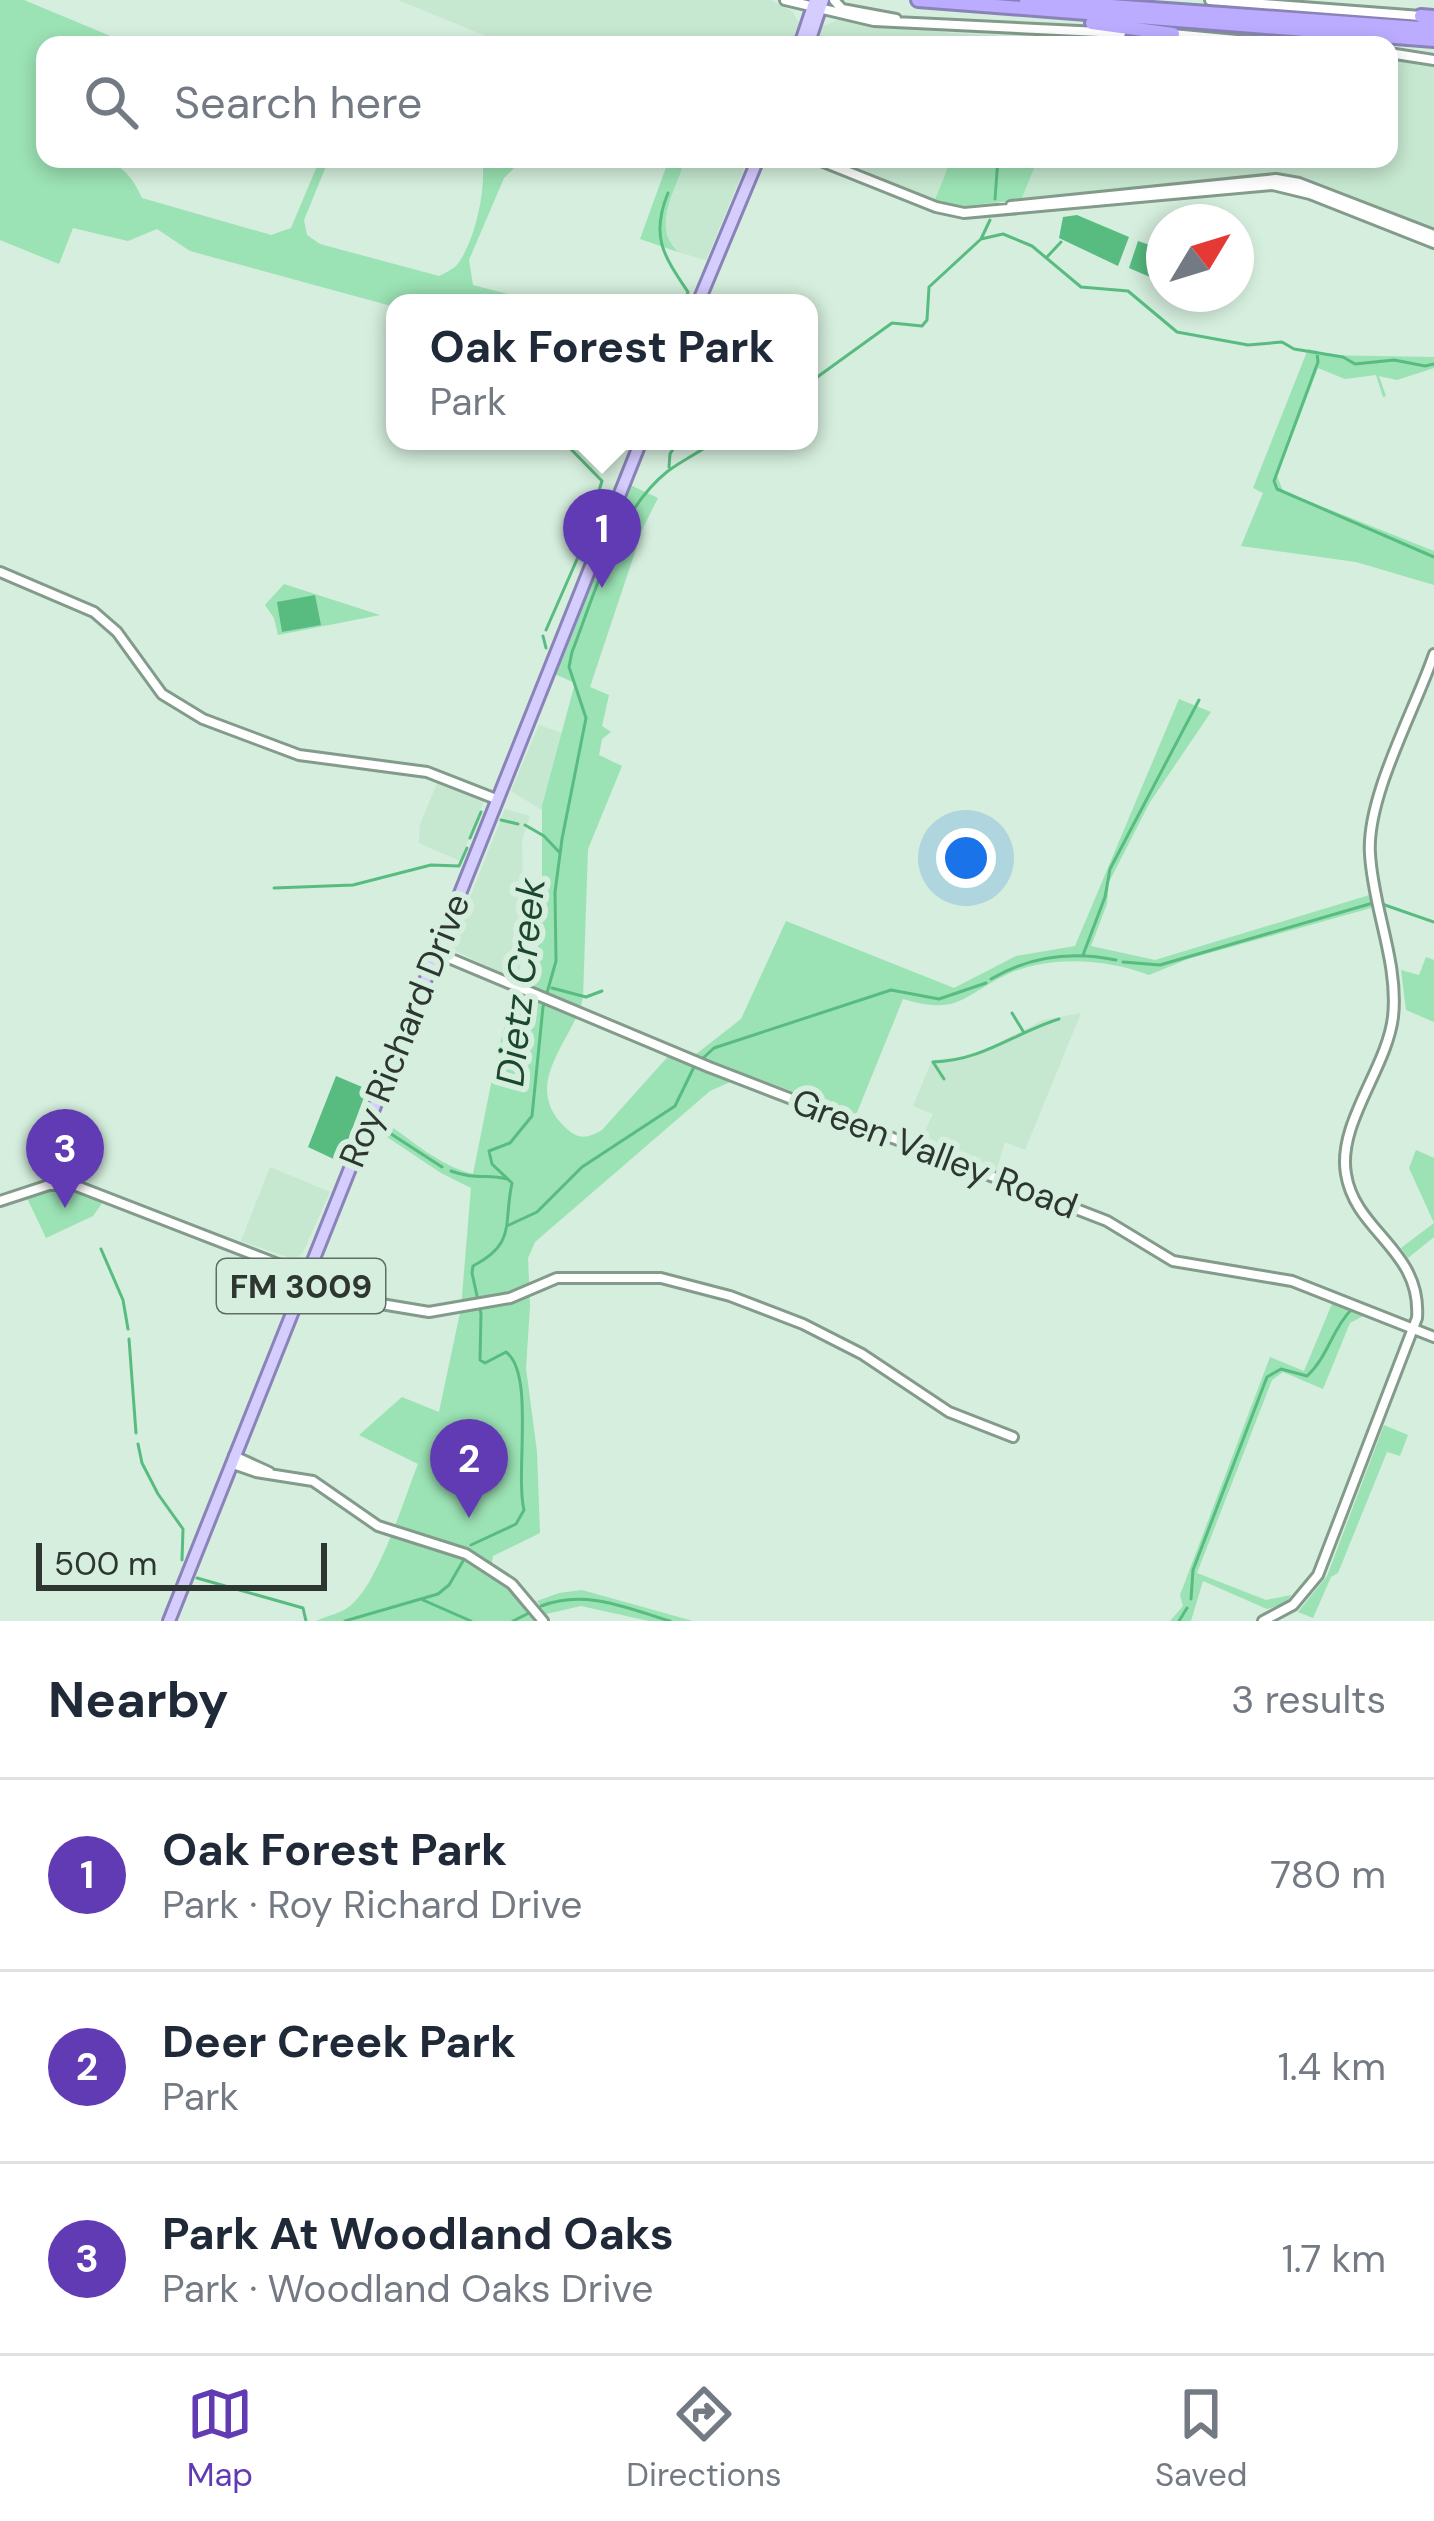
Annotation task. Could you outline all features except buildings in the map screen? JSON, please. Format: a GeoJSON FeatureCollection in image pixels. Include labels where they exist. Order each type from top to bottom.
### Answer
{"type":"FeatureCollection","features":[{"type":"Feature","properties":{"kind":"highway"},"geometry":{"type":"LineString","coordinates":[[918,0],[1345,36]]}},
{"type":"Feature","properties":{"kind":"highway"},"geometry":{"type":"LineString","coordinates":[[1026,0],[1434,29]]}},
{"type":"Feature","properties":{"kind":"highway"},"geometry":{"type":"LineString","coordinates":[[1014,10],[1173,34]]}},
{"type":"Feature","properties":{"kind":"highway"},"geometry":{"type":"LineString","coordinates":[[1398,40],[1434,43]]}},
{"type":"Feature","properties":{"kind":"highway"},"geometry":{"type":"LineString","coordinates":[[1398,50],[1434,43]]}},
{"type":"Feature","properties":{"kind":"main road"},"geometry":{"type":"LineString","coordinates":[[808,36],[824,3]]}},
{"type":"Feature","properties":{"kind":"main road"},"geometry":{"type":"LineString","coordinates":[[702,294],[754,168]]}},
{"type":"Feature","properties":{"kind":"main road","name":"Roy Richard Drive"},"geometry":{"type":"LineString","coordinates":[[169,1621],[637,450]]}},
{"type":"Feature","properties":{"kind":"street"},"geometry":{"type":"LineString","coordinates":[[784,0],[824,3],[909,23]]}},
{"type":"Feature","properties":{"kind":"street"},"geometry":{"type":"LineString","coordinates":[[784,0],[802,16],[806,36]]}},
{"type":"Feature","properties":{"kind":"street"},"geometry":{"type":"LineString","coordinates":[[1210,0],[1430,17]]}},
{"type":"Feature","properties":{"kind":"street"},"geometry":{"type":"LineString","coordinates":[[824,3],[844,15]]}},
{"type":"Feature","properties":{"kind":"street"},"geometry":{"type":"LineString","coordinates":[[810,36],[827,19],[844,15],[909,23],[1193,36]]}},
{"type":"Feature","properties":{"kind":"street"},"geometry":{"type":"LineString","coordinates":[[1398,52],[1434,60]]}},
{"type":"Feature","properties":{"kind":"street"},"geometry":{"type":"LineString","coordinates":[[839,168],[944,210],[1274,185],[1434,239]]}},
{"type":"Feature","properties":{"kind":"street"},"geometry":{"type":"LineString","coordinates":[[0,572],[94,612],[117,632],[162,694],[203,719],[299,755],[427,772],[496,799]]}},
{"type":"Feature","properties":{"kind":"street"},"geometry":{"type":"LineString","coordinates":[[1263,1621],[1293,1605],[1318,1575],[1414,1330],[1418,1305],[1413,1278],[1353,1197],[1345,1173],[1345,1151],[1386,1044],[1394,1007],[1370,830],[1434,654]]}},
{"type":"Feature","properties":{"kind":"street","name":"Green Valley Road"},"geometry":{"type":"LineString","coordinates":[[437,953],[536,997],[1107,1221],[1173,1261],[1292,1281],[1434,1337]]}},
{"type":"Feature","properties":{"kind":"street"},"geometry":{"type":"LineString","coordinates":[[0,1201],[49,1185],[74,1185],[400,1310],[429,1312],[493,1302],[557,1278],[661,1278],[707,1289],[822,1332],[949,1412],[1013,1437]]}},
{"type":"Feature","properties":{"kind":"street"},"geometry":{"type":"LineString","coordinates":[[232,1460],[313,1480],[378,1526],[466,1554],[512,1583],[543,1621]]}},
{"type":"Feature","properties":{"kind":"shaded area"},"geometry":{"type":"Polygon","coordinates":[[[0,0],[24,0],[110,36],[36,36],[36,168],[120,168],[142,198],[271,235],[291,228],[316,168],[325,168],[304,220],[307,235],[320,244],[439,276],[456,266],[469,244],[481,199],[483,168],[514,168],[504,178],[469,260],[473,285],[508,294],[386,294],[386,305],[190,251],[157,229],[128,241],[73,228],[59,264],[0,240],[0,0]]]}},
{"type":"Feature","properties":{"kind":"shaded area"},"geometry":{"type":"Polygon","coordinates":[[[398,0],[771,0],[793,12],[800,26],[796,36],[486,36],[398,0]]]}},
{"type":"Feature","properties":{"kind":"shaded area"},"geometry":{"type":"Polygon","coordinates":[[[840,19],[999,36],[818,36],[821,27],[840,19]]]}},
{"type":"Feature","properties":{"kind":"shaded area"},"geometry":{"type":"Polygon","coordinates":[[[1398,61],[1434,66],[1434,233],[1299,179],[1274,175],[1021,200],[1034,168],[1398,168],[1398,61]]]}},
{"type":"Feature","properties":{"kind":"shaded area"},"geometry":{"type":"Polygon","coordinates":[[[666,168],[681,168],[666,223],[678,252],[640,239],[666,168]]]}},
{"type":"Feature","properties":{"kind":"shaded area"},"geometry":{"type":"Polygon","coordinates":[[[744,168],[706,260],[671,246],[663,219],[682,170],[744,168]]]}},
{"type":"Feature","properties":{"kind":"shaded area"},"geometry":{"type":"Polygon","coordinates":[[[858,168],[947,168],[935,200],[858,168]]]}},
{"type":"Feature","properties":{"kind":"shaded area"},"geometry":{"type":"Polygon","coordinates":[[[947,168],[1034,168],[1021,200],[953,207],[935,200],[947,168]]]}},
{"type":"Feature","properties":{"kind":"shaded area"},"geometry":{"type":"Polygon","coordinates":[[[1077,215],[1129,237],[1118,266],[1059,238],[1063,217],[1077,215]]]}},
{"type":"Feature","properties":{"kind":"shaded area"},"geometry":{"type":"Polygon","coordinates":[[[1138,241],[1146,244],[1146,275],[1129,268],[1138,241]]]}},
{"type":"Feature","properties":{"kind":"shaded area"},"geometry":{"type":"Polygon","coordinates":[[[1308,349],[1319,355],[1434,357],[1434,368],[1397,380],[1379,376],[1383,397],[1376,375],[1345,379],[1318,368],[1277,476],[1283,491],[1434,551],[1434,585],[1356,562],[1241,546],[1263,493],[1253,488],[1308,349]]]}},
{"type":"Feature","properties":{"kind":"shaded area"},"geometry":{"type":"Polygon","coordinates":[[[624,482],[658,498],[643,528],[590,687],[609,695],[602,726],[611,732],[602,739],[599,755],[622,766],[588,849],[583,997],[554,1062],[547,1096],[567,1129],[584,1137],[602,1130],[672,1052],[739,1078],[710,1091],[535,1242],[528,1258],[526,1368],[537,1452],[540,1533],[493,1556],[491,1567],[543,1621],[316,1621],[348,1608],[361,1594],[381,1560],[418,1464],[359,1435],[402,1397],[439,1412],[461,1308],[471,1188],[381,1133],[386,1123],[438,1159],[473,1174],[514,990],[531,994],[542,919],[542,806],[575,683],[548,671],[624,482]]]}},
{"type":"Feature","properties":{"kind":"shaded area"},"geometry":{"type":"Polygon","coordinates":[[[284,584],[380,615],[278,635],[265,605],[284,584]]]}},
{"type":"Feature","properties":{"kind":"shaded area"},"geometry":{"type":"Polygon","coordinates":[[[315,595],[321,625],[282,632],[277,602],[315,595]]]}},
{"type":"Feature","properties":{"kind":"shaded area"},"geometry":{"type":"Polygon","coordinates":[[[1179,699],[1211,712],[1150,802],[1109,882],[1107,904],[1091,946],[1155,960],[1376,893],[1378,906],[1188,959],[1149,975],[1115,965],[1060,962],[1008,974],[950,1004],[903,999],[856,1115],[695,1055],[741,1019],[786,921],[954,988],[1016,956],[1075,946],[1179,699]]]}},
{"type":"Feature","properties":{"kind":"shaded area"},"geometry":{"type":"Polygon","coordinates":[[[539,725],[562,733],[542,810],[511,791],[539,725]]]}},
{"type":"Feature","properties":{"kind":"shaded area"},"geometry":{"type":"Polygon","coordinates":[[[439,778],[485,798],[460,861],[419,843],[420,825],[439,778]]]}},
{"type":"Feature","properties":{"kind":"shaded area"},"geometry":{"type":"Polygon","coordinates":[[[505,809],[530,816],[522,840],[524,951],[517,981],[450,948],[505,809]]]}},
{"type":"Feature","properties":{"kind":"shaded area"},"geometry":{"type":"Polygon","coordinates":[[[1426,957],[1434,960],[1434,1022],[1406,1010],[1401,970],[1419,975],[1426,957]]]}},
{"type":"Feature","properties":{"kind":"shaded area"},"geometry":{"type":"Polygon","coordinates":[[[1081,1013],[1025,1150],[1005,1142],[996,1171],[920,1141],[933,1114],[913,1106],[932,1060],[975,1055],[1043,1020],[1081,1013]]]}},
{"type":"Feature","properties":{"kind":"shaded area"},"geometry":{"type":"Polygon","coordinates":[[[336,1076],[367,1089],[340,1162],[308,1147],[336,1076]]]}},
{"type":"Feature","properties":{"kind":"shaded area"},"geometry":{"type":"Polygon","coordinates":[[[1416,1150],[1434,1158],[1434,1223],[1409,1168],[1416,1150]]]}},
{"type":"Feature","properties":{"kind":"shaded area"},"geometry":{"type":"Polygon","coordinates":[[[270,1167],[330,1192],[302,1254],[293,1259],[241,1241],[270,1167]]]}},
{"type":"Feature","properties":{"kind":"shaded area"},"geometry":{"type":"Polygon","coordinates":[[[56,1187],[105,1199],[93,1216],[46,1238],[27,1198],[56,1187]]]}},
{"type":"Feature","properties":{"kind":"shaded area"},"geometry":{"type":"Polygon","coordinates":[[[1434,1223],[1434,1237],[1408,1258],[1401,1248],[1434,1223]]]}},
{"type":"Feature","properties":{"kind":"shaded area"},"geometry":{"type":"Polygon","coordinates":[[[241,1252],[289,1273],[291,1282],[281,1306],[228,1283],[241,1252]]]}},
{"type":"Feature","properties":{"kind":"shaded area"},"geometry":{"type":"Polygon","coordinates":[[[1334,1299],[1367,1314],[1350,1323],[1323,1389],[1283,1372],[1272,1380],[1197,1573],[1266,1600],[1291,1595],[1286,1603],[1267,1609],[1203,1581],[1191,1621],[1170,1621],[1183,1606],[1180,1595],[1270,1357],[1304,1371],[1334,1299]]]}},
{"type":"Feature","properties":{"kind":"shaded area"},"geometry":{"type":"Polygon","coordinates":[[[1384,1425],[1408,1435],[1400,1456],[1387,1452],[1338,1573],[1331,1577],[1313,1618],[1298,1612],[1327,1576],[1384,1425]]]}},
{"type":"Feature","properties":{"kind":"shaded area"},"geometry":{"type":"Polygon","coordinates":[[[582,1590],[693,1621],[649,1621],[581,1606],[546,1614],[537,1601],[582,1590]]]}},
{"type":"Feature","properties":{"kind":"waterway"},"geometry":{"type":"LineString","coordinates":[[995,199],[997,168]]}},
{"type":"Feature","properties":{"kind":"waterway"},"geometry":{"type":"LineString","coordinates":[[668,193],[660,222],[662,246],[687,294]]}},
{"type":"Feature","properties":{"kind":"waterway"},"geometry":{"type":"LineString","coordinates":[[981,239],[990,220]]}},
{"type":"Feature","properties":{"kind":"waterway","name":"Dietz Creek"},"geometry":{"type":"LineString","coordinates":[[818,376],[892,323],[922,326],[927,320],[929,287],[981,239],[1003,234],[1032,246],[1081,287],[1128,291],[1177,332],[1248,345],[1282,342],[1355,364],[1394,360],[1434,364]]}},
{"type":"Feature","properties":{"kind":"waterway"},"geometry":{"type":"LineString","coordinates":[[1047,257],[1061,242]]}},
{"type":"Feature","properties":{"kind":"waterway"},"geometry":{"type":"LineString","coordinates":[[1317,353],[1318,362],[1274,481],[1277,489],[1434,557]]}},
{"type":"Feature","properties":{"kind":"waterway"},"geometry":{"type":"LineString","coordinates":[[546,630],[578,557],[602,481],[572,450]]}},
{"type":"Feature","properties":{"kind":"waterway"},"geometry":{"type":"LineString","coordinates":[[669,467],[672,450]]}},
{"type":"Feature","properties":{"kind":"waterway","name":"Dietz Creek"},"geometry":{"type":"LineString","coordinates":[[471,1545],[516,1524],[524,1510],[520,1380],[506,1352],[485,1363],[480,1360],[481,1314],[472,1273],[473,1266],[496,1249],[506,1231],[512,1183],[492,1164],[489,1151],[510,1143],[532,1116],[543,1007],[556,961],[555,892],[562,839],[586,718],[569,667],[572,652],[610,554],[635,508],[668,471],[701,450]]}},
{"type":"Feature","properties":{"kind":"waterway"},"geometry":{"type":"LineString","coordinates":[[543,636],[546,648]]}},
{"type":"Feature","properties":{"kind":"waterway"},"geometry":{"type":"LineString","coordinates":[[1083,955],[1105,897],[1110,869],[1199,700]]}},
{"type":"Feature","properties":{"kind":"waterway"},"geometry":{"type":"LineString","coordinates":[[470,838],[481,812]]}},
{"type":"Feature","properties":{"kind":"waterway"},"geometry":{"type":"LineString","coordinates":[[501,820],[518,824]]}},
{"type":"Feature","properties":{"kind":"waterway"},"geometry":{"type":"LineString","coordinates":[[525,825],[560,853]]}},
{"type":"Feature","properties":{"kind":"waterway"},"geometry":{"type":"LineString","coordinates":[[274,888],[353,885],[431,865],[459,866],[467,848]]}},
{"type":"Feature","properties":{"kind":"waterway"},"geometry":{"type":"LineString","coordinates":[[1123,962],[1160,965],[1373,903]]}},
{"type":"Feature","properties":{"kind":"waterway"},"geometry":{"type":"LineString","coordinates":[[1382,904],[1434,922]]}},
{"type":"Feature","properties":{"kind":"waterway"},"geometry":{"type":"LineString","coordinates":[[991,979],[1052,957],[1116,960]]}},
{"type":"Feature","properties":{"kind":"waterway"},"geometry":{"type":"LineString","coordinates":[[701,1060],[714,1048],[891,990],[939,999],[986,983]]}},
{"type":"Feature","properties":{"kind":"waterway"},"geometry":{"type":"LineString","coordinates":[[552,988],[586,997],[602,991]]}},
{"type":"Feature","properties":{"kind":"waterway"},"geometry":{"type":"LineString","coordinates":[[1012,1013],[1023,1031]]}},
{"type":"Feature","properties":{"kind":"waterway"},"geometry":{"type":"LineString","coordinates":[[944,1079],[933,1062],[983,1052],[1059,1019]]}},
{"type":"Feature","properties":{"kind":"waterway"},"geometry":{"type":"LineString","coordinates":[[509,1225],[537,1212],[582,1167],[675,1106],[694,1067]]}},
{"type":"Feature","properties":{"kind":"waterway"},"geometry":{"type":"LineString","coordinates":[[385,1130],[442,1167]]}},
{"type":"Feature","properties":{"kind":"waterway"},"geometry":{"type":"LineString","coordinates":[[451,1171],[507,1179]]}},
{"type":"Feature","properties":{"kind":"waterway"},"geometry":{"type":"LineString","coordinates":[[101,1249],[123,1300],[128,1329]]}},
{"type":"Feature","properties":{"kind":"waterway"},"geometry":{"type":"LineString","coordinates":[[1191,1599],[1193,1570],[1267,1377],[1281,1369],[1307,1376],[1351,1310]]}},
{"type":"Feature","properties":{"kind":"waterway"},"geometry":{"type":"LineString","coordinates":[[129,1339],[136,1433]]}},
{"type":"Feature","properties":{"kind":"waterway"},"geometry":{"type":"LineString","coordinates":[[138,1444],[158,1494],[183,1529],[182,1560]]}},
{"type":"Feature","properties":{"kind":"waterway","name":"Dietz Creek"},"geometry":{"type":"LineString","coordinates":[[345,1621],[438,1594],[463,1561]]}},
{"type":"Feature","properties":{"kind":"waterway"},"geometry":{"type":"LineString","coordinates":[[197,1578],[303,1608],[306,1621]]}},
{"type":"Feature","properties":{"kind":"waterway"},"geometry":{"type":"LineString","coordinates":[[423,1600],[471,1621]]}},
{"type":"Feature","properties":{"kind":"waterway"},"geometry":{"type":"LineString","coordinates":[[541,1606],[590,1600],[670,1621]]}},
{"type":"Feature","properties":{"kind":"waterway"},"geometry":{"type":"LineString","coordinates":[[1179,1621],[1187,1608]]}},
{"type":"Feature","properties":{"kind":"waterway"},"geometry":{"type":"LineString","coordinates":[[513,1621],[529,1613]]}},
{"type":"Feature","properties":{"kind":"place","name":"Oak Forest Park"},"geometry":{"type":"Point","coordinates":[602,588]}},
{"type":"Feature","properties":{"kind":"place","name":"Park At Woodland Oaks"},"geometry":{"type":"Point","coordinates":[65,1208]}},
{"type":"Feature","properties":{"kind":"place","name":"Deer Creek Park"},"geometry":{"type":"Point","coordinates":[469,1518]}}]}
